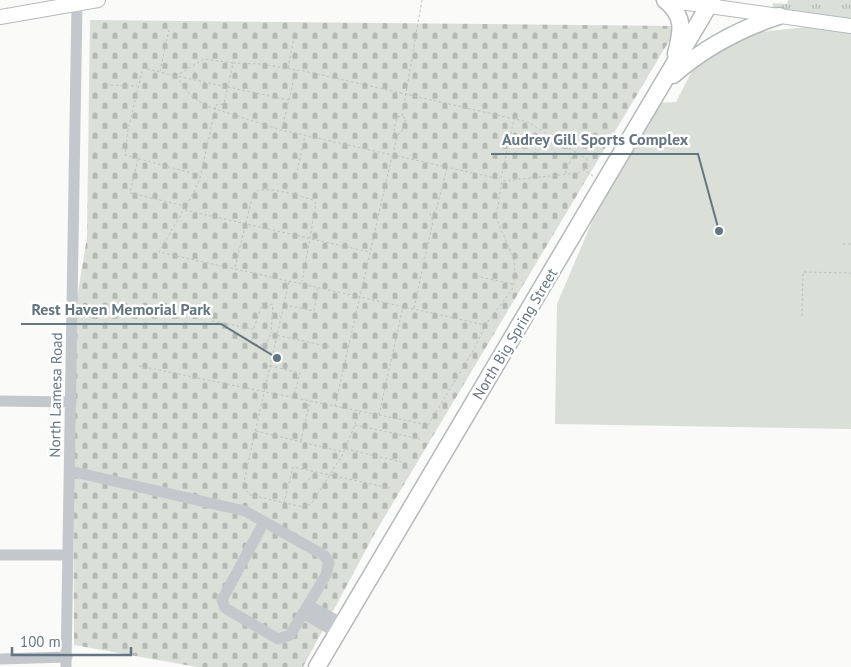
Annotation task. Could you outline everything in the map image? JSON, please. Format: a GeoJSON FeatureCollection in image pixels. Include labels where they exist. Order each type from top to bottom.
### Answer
{"type":"FeatureCollection","features":[{"type":"Feature","properties":{"kind":"highway"},"geometry":{"type":"LineString","coordinates":[[666,0],[675,8],[680,21],[680,37],[673,66]]}},
{"type":"Feature","properties":{"kind":"highway","name":"North Big Spring Street"},"geometry":{"type":"LineString","coordinates":[[317,667],[710,3]]}},
{"type":"Feature","properties":{"kind":"highway"},"geometry":{"type":"LineString","coordinates":[[663,83],[684,65],[727,37],[772,15]]}},
{"type":"Feature","properties":{"kind":"main road"},"geometry":{"type":"LineString","coordinates":[[0,17],[98,0]]}},
{"type":"Feature","properties":{"kind":"main road"},"geometry":{"type":"LineString","coordinates":[[666,0],[710,3],[772,15],[851,26]]}},
{"type":"Feature","properties":{"kind":"main road"},"geometry":{"type":"LineString","coordinates":[[754,0],[772,15]]}},
{"type":"Feature","properties":{"kind":"street","name":"North Lamesa Road"},"geometry":{"type":"LineString","coordinates":[[67,662],[78,3]]}},
{"type":"Feature","properties":{"kind":"street"},"geometry":{"type":"LineString","coordinates":[[0,401],[71,402]]}},
{"type":"Feature","properties":{"kind":"street"},"geometry":{"type":"LineString","coordinates":[[70,471],[244,511],[264,522],[328,559],[329,568],[290,635],[278,639],[225,608],[222,604],[223,596],[264,522]]}},
{"type":"Feature","properties":{"kind":"street"},"geometry":{"type":"LineString","coordinates":[[0,555],[68,555]]}},
{"type":"Feature","properties":{"kind":"street"},"geometry":{"type":"LineString","coordinates":[[305,609],[340,629]]}},
{"type":"Feature","properties":{"kind":"street"},"geometry":{"type":"LineString","coordinates":[[0,659],[67,662]]}},
{"type":"Feature","properties":{"kind":"path"},"geometry":{"type":"LineString","coordinates":[[402,116],[422,0]]}},
{"type":"Feature","properties":{"kind":"path"},"geometry":{"type":"LineString","coordinates":[[160,72],[169,30]]}},
{"type":"Feature","properties":{"kind":"path"},"geometry":{"type":"LineString","coordinates":[[288,68],[295,33]]}},
{"type":"Feature","properties":{"kind":"path"},"geometry":{"type":"LineString","coordinates":[[176,76],[204,59],[288,68],[407,94],[528,122],[587,159],[584,170]]}},
{"type":"Feature","properties":{"kind":"path"},"geometry":{"type":"LineString","coordinates":[[233,63],[224,104],[216,105],[200,175],[184,210],[159,252],[485,325]]}},
{"type":"Feature","properties":{"kind":"path"},"geometry":{"type":"LineString","coordinates":[[200,175],[125,155],[128,130],[143,68],[289,100]]}},
{"type":"Feature","properties":{"kind":"path"},"geometry":{"type":"LineString","coordinates":[[281,130],[296,70]]}},
{"type":"Feature","properties":{"kind":"path"},"geometry":{"type":"LineString","coordinates":[[176,76],[191,96],[206,106],[281,130],[501,180],[564,174],[584,170],[604,183]]}},
{"type":"Feature","properties":{"kind":"path"},"geometry":{"type":"LineString","coordinates":[[106,85],[138,86]]}},
{"type":"Feature","properties":{"kind":"path"},"geometry":{"type":"LineString","coordinates":[[397,135],[394,130],[397,117],[402,116]]}},
{"type":"Feature","properties":{"kind":"path"},"geometry":{"type":"LineString","coordinates":[[336,406],[397,135],[402,131],[406,118],[402,116]]}},
{"type":"Feature","properties":{"kind":"path"},"geometry":{"type":"LineString","coordinates":[[139,366],[428,426],[473,351],[485,325],[512,290],[514,259],[496,218],[501,180],[514,119]]}},
{"type":"Feature","properties":{"kind":"path"},"geometry":{"type":"LineString","coordinates":[[295,180],[305,135]]}},
{"type":"Feature","properties":{"kind":"path"},"geometry":{"type":"LineString","coordinates":[[564,174],[572,157],[569,148]]}},
{"type":"Feature","properties":{"kind":"path"},"geometry":{"type":"LineString","coordinates":[[138,158],[130,193],[186,206]]}},
{"type":"Feature","properties":{"kind":"path"},"geometry":{"type":"LineString","coordinates":[[414,309],[433,220],[430,214],[436,211],[447,167]]}},
{"type":"Feature","properties":{"kind":"path"},"geometry":{"type":"LineString","coordinates":[[235,268],[253,194],[256,190],[274,191],[312,200],[316,204],[302,283]]}},
{"type":"Feature","properties":{"kind":"path"},"geometry":{"type":"LineString","coordinates":[[184,210],[370,252]]}},
{"type":"Feature","properties":{"kind":"path"},"geometry":{"type":"LineString","coordinates":[[843,244],[851,244]]}},
{"type":"Feature","properties":{"kind":"path"},"geometry":{"type":"LineString","coordinates":[[802,316],[803,272],[851,272]]}},
{"type":"Feature","properties":{"kind":"path"},"geometry":{"type":"LineString","coordinates":[[476,276],[513,284]]}},
{"type":"Feature","properties":{"kind":"path"},"geometry":{"type":"LineString","coordinates":[[289,280],[243,486],[250,495],[303,507],[311,504],[344,452],[360,412]]}},
{"type":"Feature","properties":{"kind":"path"},"geometry":{"type":"LineString","coordinates":[[283,305],[314,311],[318,287]]}},
{"type":"Feature","properties":{"kind":"path"},"geometry":{"type":"LineString","coordinates":[[263,302],[273,305],[271,334],[265,346],[252,344],[253,329],[263,302]]}},
{"type":"Feature","properties":{"kind":"path"},"geometry":{"type":"LineString","coordinates":[[379,416],[403,306]]}},
{"type":"Feature","properties":{"kind":"path"},"geometry":{"type":"LineString","coordinates":[[212,321],[253,329]]}},
{"type":"Feature","properties":{"kind":"path"},"geometry":{"type":"LineString","coordinates":[[271,334],[332,347]]}},
{"type":"Feature","properties":{"kind":"path"},"geometry":{"type":"LineString","coordinates":[[270,366],[300,373],[294,397]]}},
{"type":"Feature","properties":{"kind":"path"},"geometry":{"type":"LineString","coordinates":[[300,441],[310,400]]}},
{"type":"Feature","properties":{"kind":"path"},"geometry":{"type":"LineString","coordinates":[[355,425],[420,439]]}},
{"type":"Feature","properties":{"kind":"path"},"geometry":{"type":"LineString","coordinates":[[256,430],[344,452]]}},
{"type":"Feature","properties":{"kind":"path"},"geometry":{"type":"LineString","coordinates":[[345,449],[406,463]]}},
{"type":"Feature","properties":{"kind":"path"},"geometry":{"type":"LineString","coordinates":[[284,503],[293,467],[390,488]]}},
{"type":"Feature","properties":{"kind":"path"},"geometry":{"type":"LineString","coordinates":[[305,484],[315,472]]}},
{"type":"Feature","properties":{"kind":"green space"},"geometry":{"type":"Polygon","coordinates":[[[788,0],[851,0],[851,21],[772,11],[773,3],[787,4],[788,0]]]}},
{"type":"Feature","properties":{"kind":"green space"},"geometry":{"type":"Polygon","coordinates":[[[90,20],[678,26],[375,533],[303,667],[197,667],[74,645],[73,413],[76,304],[87,237],[90,20]]]}},
{"type":"Feature","properties":{"kind":"green space"},"geometry":{"type":"Polygon","coordinates":[[[825,25],[851,31],[851,429],[555,424],[557,304],[619,158],[651,103],[676,102],[694,67],[733,35],[825,25]]]}},
{"type":"Feature","properties":{"kind":"place","name":"Audrey Gill Sports Complex"},"geometry":{"type":"Point","coordinates":[719,231]}},
{"type":"Feature","properties":{"kind":"place","name":"Rest Haven Memorial Park"},"geometry":{"type":"Point","coordinates":[277,358]}}]}
